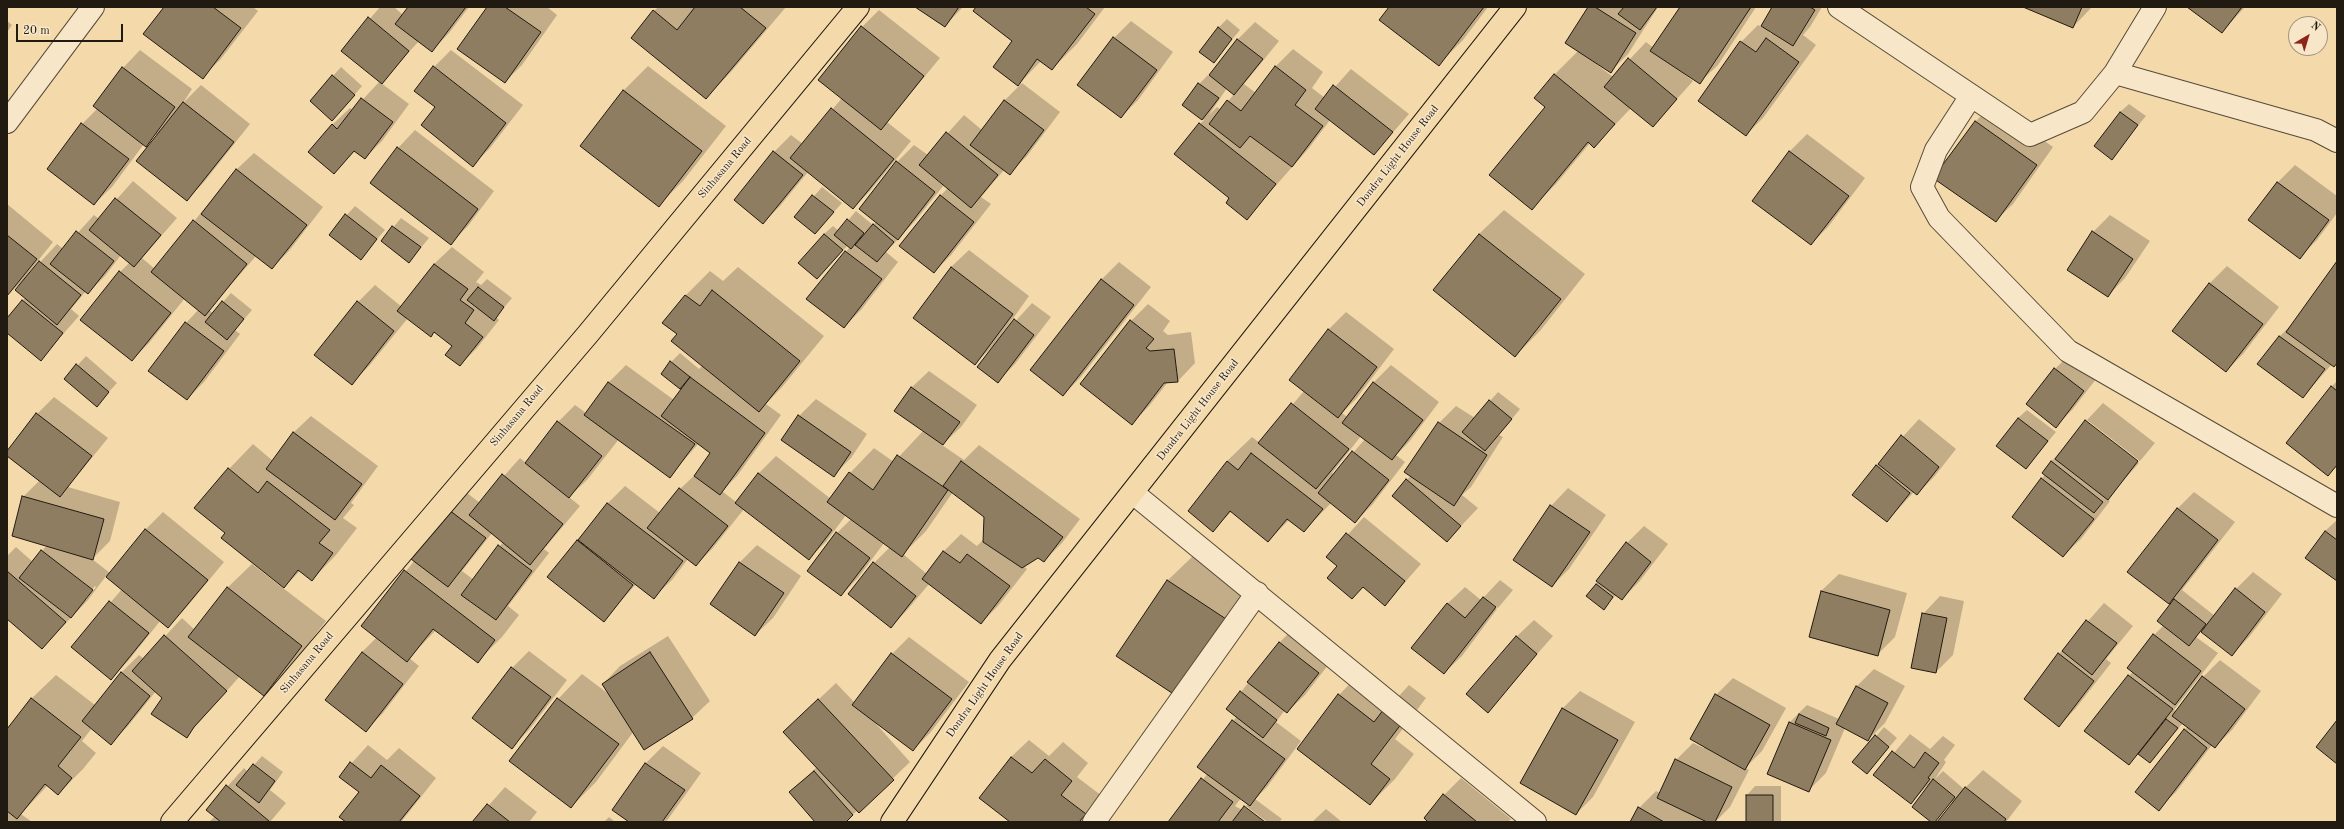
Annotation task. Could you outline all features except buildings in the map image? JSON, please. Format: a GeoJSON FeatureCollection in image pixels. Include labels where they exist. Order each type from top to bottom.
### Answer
{"type":"FeatureCollection","features":[{"type":"Feature","properties":{"kind":"main road","name":"Sinhasana Road"},"geometry":{"type":"LineString","coordinates":[[172,822],[588,334],[858,7]]}},
{"type":"Feature","properties":{"kind":"main road","name":"Dondra Light House Road"},"geometry":{"type":"LineString","coordinates":[[892,822],[1000,660],[1515,7]]}},
{"type":"Feature","properties":{"kind":"street"},"geometry":{"type":"LineString","coordinates":[[7,122],[93,7]]}},
{"type":"Feature","properties":{"kind":"street"},"geometry":{"type":"LineString","coordinates":[[1839,7],[2030,135],[2083,112],[2115,73],[2155,7]]}},
{"type":"Feature","properties":{"kind":"street"},"geometry":{"type":"LineString","coordinates":[[2115,73],[2316,130],[2337,142]]}},
{"type":"Feature","properties":{"kind":"street"},"geometry":{"type":"LineString","coordinates":[[1972,96],[1936,150],[1922,187],[1939,218],[2068,351],[2337,506]]}},
{"type":"Feature","properties":{"kind":"street"},"geometry":{"type":"LineString","coordinates":[[1133,493],[1535,822]]}},
{"type":"Feature","properties":{"kind":"street"},"geometry":{"type":"LineString","coordinates":[[1094,822],[1257,593]]}}]}
